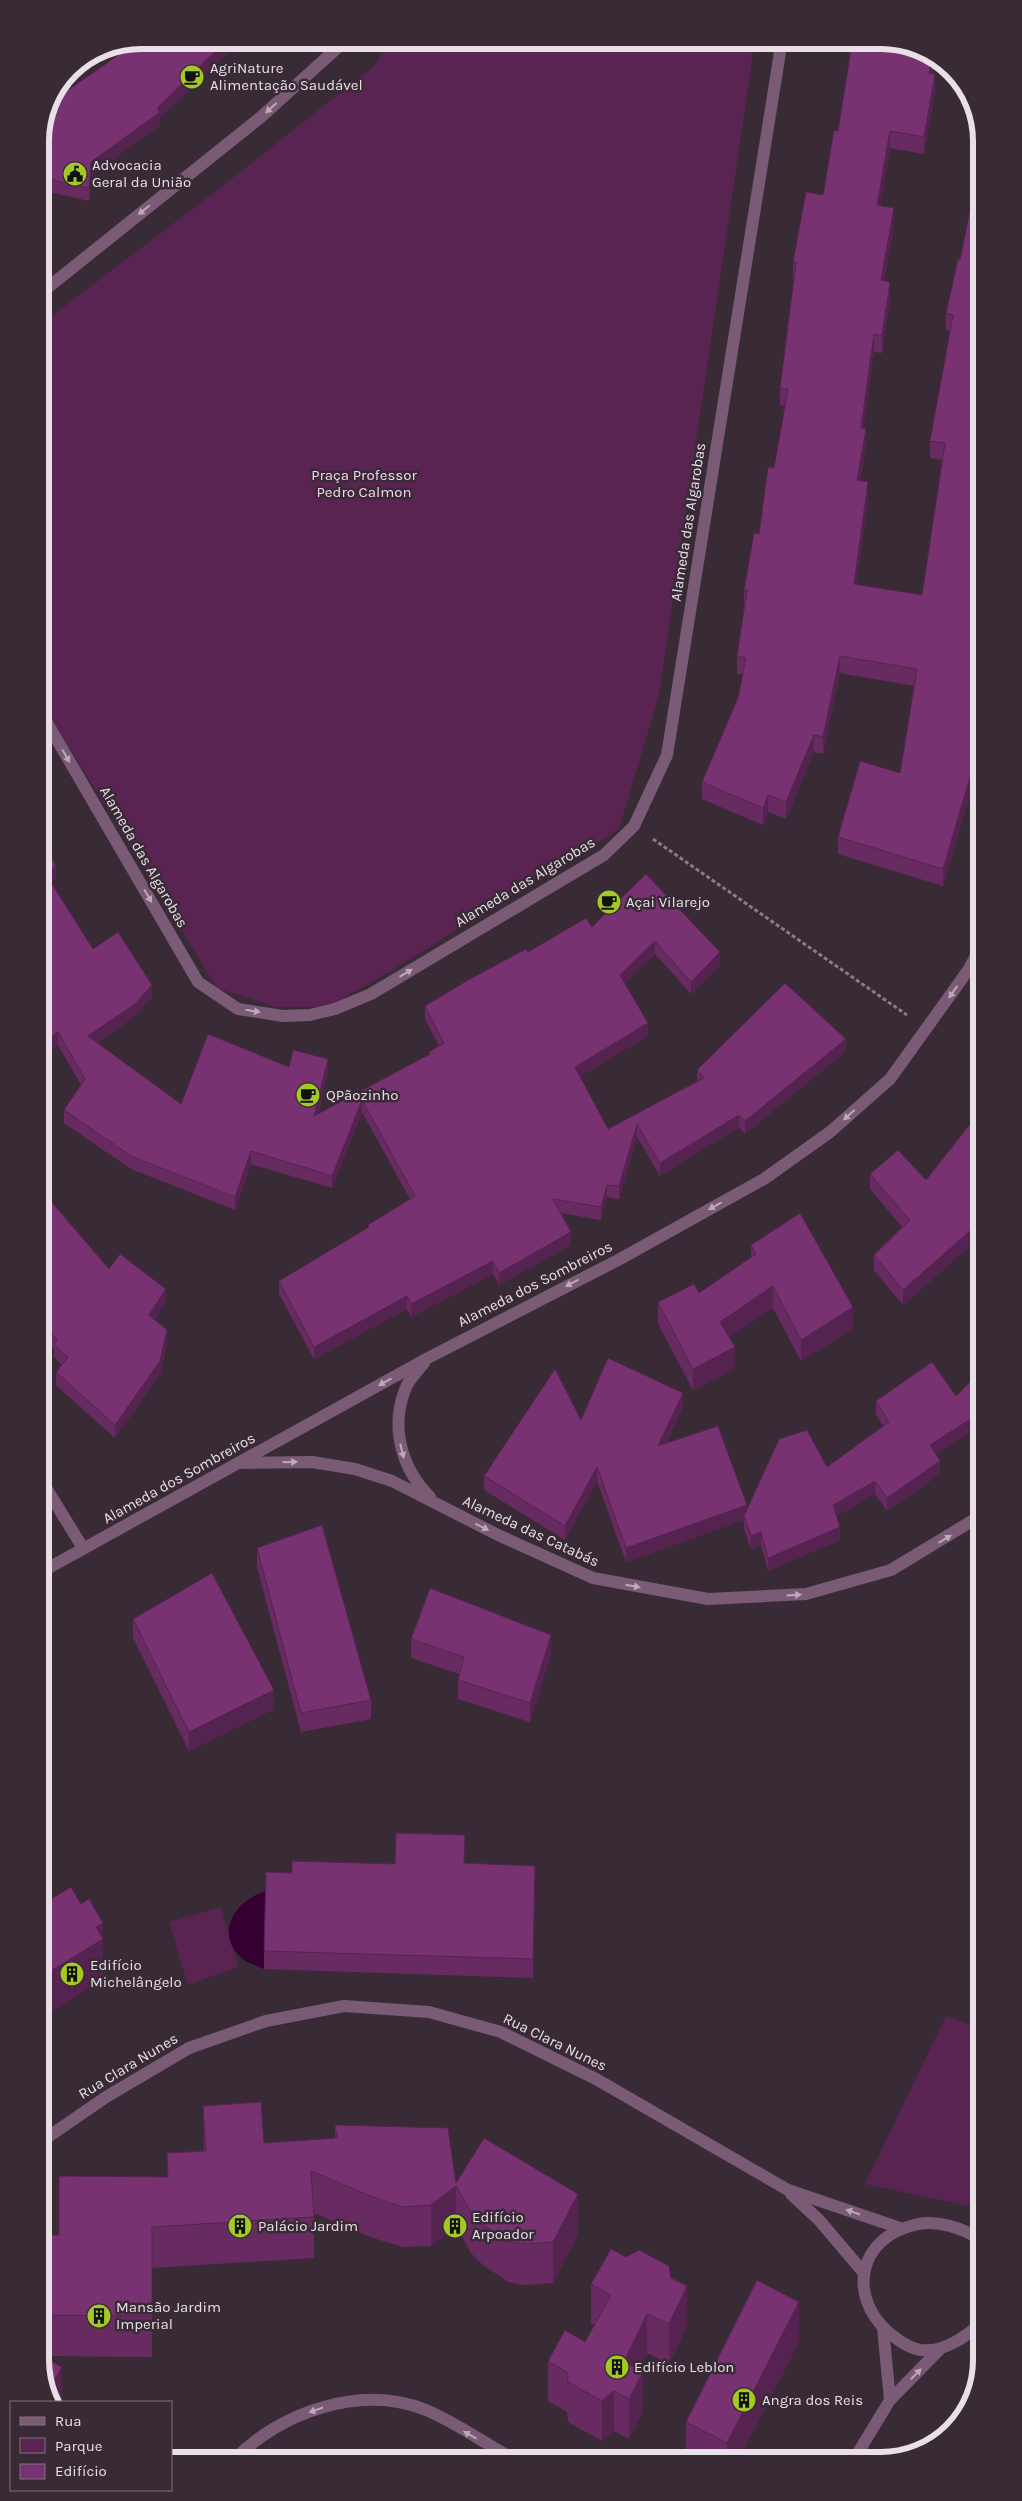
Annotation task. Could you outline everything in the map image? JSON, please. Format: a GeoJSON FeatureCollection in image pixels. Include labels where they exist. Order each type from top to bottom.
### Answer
{"type":"FeatureCollection","features":[{"type":"Feature","properties":{"kind":"street"},"geometry":{"type":"LineString","coordinates":[[49,286],[261,117],[336,49]]}},
{"type":"Feature","properties":{"kind":"street","name":"Alameda das Algarobas"},"geometry":{"type":"LineString","coordinates":[[49,726],[198,982],[238,1009],[283,1016],[310,1015],[335,1009],[371,994],[604,855],[634,826],[667,755],[780,49]]}},
{"type":"Feature","properties":{"kind":"street","name":"Alameda dos Sombreiros"},"geometry":{"type":"LineString","coordinates":[[49,1568],[428,1358],[620,1259],[764,1179],[830,1132],[890,1079],[973,963]]}},
{"type":"Feature","properties":{"kind":"street","name":"Alameda das Catabás"},"geometry":{"type":"LineString","coordinates":[[428,1358],[407,1385],[398,1418],[400,1451],[415,1482],[439,1506]]}},
{"type":"Feature","properties":{"kind":"street","name":"Alameda das Catabás"},"geometry":{"type":"LineString","coordinates":[[241,1463],[312,1462],[356,1469],[392,1481],[439,1506],[593,1578],[708,1599],[806,1594],[891,1570],[973,1520]]}},
{"type":"Feature","properties":{"kind":"street"},"geometry":{"type":"LineString","coordinates":[[49,1493],[84,1548]]}},
{"type":"Feature","properties":{"kind":"street","name":"Rua Clara Nunes"},"geometry":{"type":"LineString","coordinates":[[49,2137],[106,2097],[189,2048],[266,2021],[344,2006],[429,2012],[502,2032],[596,2079],[788,2190],[900,2228]]}},
{"type":"Feature","properties":{"kind":"street","name":"Rua Clara Nunes"},"geometry":{"type":"LineString","coordinates":[[788,2190],[819,2220],[864,2273]]}},
{"type":"Feature","properties":{"kind":"street"},"geometry":{"type":"LineString","coordinates":[[973,2235],[944,2225],[921,2223],[900,2228],[882,2239],[869,2254],[864,2273],[864,2292],[872,2312],[883,2328],[900,2343],[922,2350],[941,2348],[966,2336],[973,2330]]}},
{"type":"Feature","properties":{"kind":"street"},"geometry":{"type":"LineString","coordinates":[[883,2328],[890,2400]]}},
{"type":"Feature","properties":{"kind":"street"},"geometry":{"type":"LineString","coordinates":[[858,2452],[890,2400],[941,2348]]}},
{"type":"Feature","properties":{"kind":"street"},"geometry":{"type":"LineString","coordinates":[[241,2452],[247,2446],[288,2420],[340,2402],[384,2400],[425,2410],[501,2452]]}},
{"type":"Feature","properties":{"kind":"path"},"geometry":{"type":"LineString","coordinates":[[634,826],[927,1029]]}},
{"type":"Feature","properties":{"kind":"green space","name":"Praça Professor Pedro Calmon"},"geometry":{"type":"Polygon","coordinates":[[[386,49],[754,49],[659,695],[619,829],[394,969],[328,1007],[277,1007],[217,988],[49,714],[49,318],[220,188],[373,67],[386,49]]]}},
{"type":"Feature","properties":{"kind":"green space"},"geometry":{"type":"Polygon","coordinates":[[[221,1907],[238,1967],[188,1985],[169,1922],[221,1907]]]}},
{"type":"Feature","properties":{"kind":"green space"},"geometry":{"type":"Polygon","coordinates":[[[946,2016],[973,2026],[973,2207],[865,2184],[946,2016]]]}},
{"type":"Feature","properties":{"kind":"shaded area"},"geometry":{"type":"Polygon","coordinates":[[[266,1891],[264,1969],[245,1961],[234,1949],[229,1929],[237,1910],[255,1895],[266,1891]]]}},
{"type":"Feature","properties":{"kind":"building"},"geometry":{"type":"Polygon","coordinates":[[[218,49],[157,108],[160,112],[91,162],[89,188],[49,179],[49,135],[52,117],[61,95],[125,51],[218,49]]]}},
{"type":"Feature","properties":{"kind":"building"},"geometry":{"type":"Polygon","coordinates":[[[851,49],[899,51],[922,58],[931,64],[929,73],[935,74],[924,137],[890,131],[877,205],[894,208],[881,280],[890,282],[882,336],[874,334],[861,428],[866,429],[857,480],[868,482],[854,584],[922,595],[945,443],[930,441],[953,315],[946,313],[958,259],[960,260],[973,195],[973,767],[943,869],[838,837],[860,761],[900,773],[917,669],[840,656],[823,737],[814,735],[786,802],[768,795],[763,808],[702,782],[738,698],[746,658],[737,656],[747,590],[744,590],[754,533],[759,534],[768,467],[774,468],[788,389],[780,388],[796,262],[793,262],[806,192],[823,195],[834,130],[838,131],[851,49]]]}},
{"type":"Feature","properties":{"kind":"building"},"geometry":{"type":"Polygon","coordinates":[[[49,855],[56,866],[49,870],[49,855]]]}},
{"type":"Feature","properties":{"kind":"building"},"geometry":{"type":"Polygon","coordinates":[[[646,874],[720,952],[691,982],[655,941],[620,975],[648,1023],[575,1067],[608,1129],[704,1078],[697,1070],[785,983],[846,1039],[745,1121],[739,1115],[660,1163],[637,1124],[619,1186],[607,1185],[601,1207],[553,1199],[571,1232],[499,1273],[493,1261],[411,1304],[407,1296],[314,1347],[279,1281],[369,1227],[368,1225],[415,1196],[362,1100],[332,1176],[251,1151],[235,1197],[131,1156],[64,1110],[85,1079],[58,1032],[49,1038],[49,879],[93,949],[118,932],[152,985],[135,1004],[88,1036],[181,1104],[208,1034],[289,1067],[293,1050],[328,1059],[314,1116],[430,1054],[429,1052],[444,1043],[425,1006],[468,980],[526,949],[528,952],[586,918],[592,927],[646,874]]]}},
{"type":"Feature","properties":{"kind":"building"},"geometry":{"type":"Polygon","coordinates":[[[973,1121],[973,1228],[903,1290],[874,1255],[910,1220],[870,1174],[898,1150],[926,1180],[973,1121]]]}},
{"type":"Feature","properties":{"kind":"building"},"geometry":{"type":"Polygon","coordinates":[[[49,1199],[109,1269],[120,1254],[166,1289],[149,1315],[167,1330],[160,1361],[115,1425],[56,1372],[68,1357],[54,1345],[57,1340],[49,1331],[49,1199]]]}},
{"type":"Feature","properties":{"kind":"building"},"geometry":{"type":"Polygon","coordinates":[[[800,1213],[853,1307],[801,1340],[773,1286],[720,1322],[735,1347],[693,1369],[658,1302],[694,1284],[699,1293],[756,1254],[751,1245],[800,1213]]]}},
{"type":"Feature","properties":{"kind":"building"},"geometry":{"type":"Polygon","coordinates":[[[608,1358],[683,1393],[658,1446],[718,1426],[747,1505],[626,1548],[597,1467],[565,1526],[484,1476],[555,1369],[581,1420],[608,1358]]]}},
{"type":"Feature","properties":{"kind":"building"},"geometry":{"type":"Polygon","coordinates":[[[932,1362],[956,1396],[973,1379],[973,1417],[930,1445],[940,1461],[887,1498],[875,1481],[833,1505],[840,1527],[768,1558],[761,1532],[751,1536],[744,1516],[779,1439],[807,1430],[827,1467],[889,1422],[876,1401],[932,1362]]]}},
{"type":"Feature","properties":{"kind":"building"},"geometry":{"type":"Polygon","coordinates":[[[322,1525],[371,1700],[301,1713],[257,1548],[322,1525]]]}},
{"type":"Feature","properties":{"kind":"building"},"geometry":{"type":"Polygon","coordinates":[[[212,1573],[274,1690],[189,1732],[133,1619],[212,1573]]]}},
{"type":"Feature","properties":{"kind":"building"},"geometry":{"type":"Polygon","coordinates":[[[430,1588],[551,1635],[530,1703],[458,1680],[464,1657],[411,1639],[430,1588]]]}},
{"type":"Feature","properties":{"kind":"building"},"geometry":{"type":"Polygon","coordinates":[[[396,1833],[465,1835],[464,1863],[535,1866],[533,1959],[264,1951],[266,1872],[292,1873],[292,1861],[395,1864],[396,1833]]]}},
{"type":"Feature","properties":{"kind":"building"},"geometry":{"type":"Polygon","coordinates":[[[71,1887],[81,1904],[89,1899],[103,1923],[96,1927],[103,1939],[49,1972],[49,1896],[51,1899],[71,1887]]]}},
{"type":"Feature","properties":{"kind":"building"},"geometry":{"type":"Polygon","coordinates":[[[261,2102],[264,2143],[337,2138],[335,2125],[448,2128],[456,2183],[484,2138],[578,2194],[553,2242],[523,2244],[508,2241],[482,2224],[471,2212],[456,2186],[431,2205],[403,2207],[373,2197],[311,2171],[314,2217],[152,2227],[152,2316],[49,2315],[49,2235],[59,2235],[59,2176],[168,2177],[167,2153],[206,2151],[203,2106],[261,2102]]]}},
{"type":"Feature","properties":{"kind":"building"},"geometry":{"type":"Polygon","coordinates":[[[611,2249],[626,2257],[639,2250],[669,2266],[671,2278],[687,2286],[669,2324],[647,2314],[624,2362],[643,2372],[629,2399],[614,2391],[602,2401],[568,2382],[567,2372],[548,2361],[565,2330],[585,2342],[611,2295],[591,2284],[611,2249]]]}},
{"type":"Feature","properties":{"kind":"building"},"geometry":{"type":"Polygon","coordinates":[[[757,2280],[799,2302],[727,2443],[686,2422],[757,2280]]]}},
{"type":"Feature","properties":{"kind":"building"},"geometry":{"type":"Polygon","coordinates":[[[49,2360],[62,2367],[53,2384],[49,2360]]]}},
{"type":"Feature","properties":{"kind":"place","name":"AgriNature Alimentação Saudável"},"geometry":{"type":"Point","coordinates":[192,77]}},
{"type":"Feature","properties":{"kind":"place","name":"Advocacia Geral da União"},"geometry":{"type":"Point","coordinates":[75,174]}},
{"type":"Feature","properties":{"kind":"place","name":"Açai Vilarejo"},"geometry":{"type":"Point","coordinates":[609,902]}},
{"type":"Feature","properties":{"kind":"place","name":"QPãozinho"},"geometry":{"type":"Point","coordinates":[308,1095]}},
{"type":"Feature","properties":{"kind":"place","name":"Edifício Michelângelo"},"geometry":{"type":"Point","coordinates":[72,1974]}},
{"type":"Feature","properties":{"kind":"place","name":"Palácio Jardim"},"geometry":{"type":"Point","coordinates":[240,2226]}},
{"type":"Feature","properties":{"kind":"place","name":"Edifício Arpoador"},"geometry":{"type":"Point","coordinates":[455,2226]}},
{"type":"Feature","properties":{"kind":"place","name":"Mansão Jardim Imperial"},"geometry":{"type":"Point","coordinates":[99,2316]}},
{"type":"Feature","properties":{"kind":"place","name":"Edifício Leblon"},"geometry":{"type":"Point","coordinates":[617,2367]}},
{"type":"Feature","properties":{"kind":"place","name":"Angra dos Reis"},"geometry":{"type":"Point","coordinates":[744,2400]}}]}
